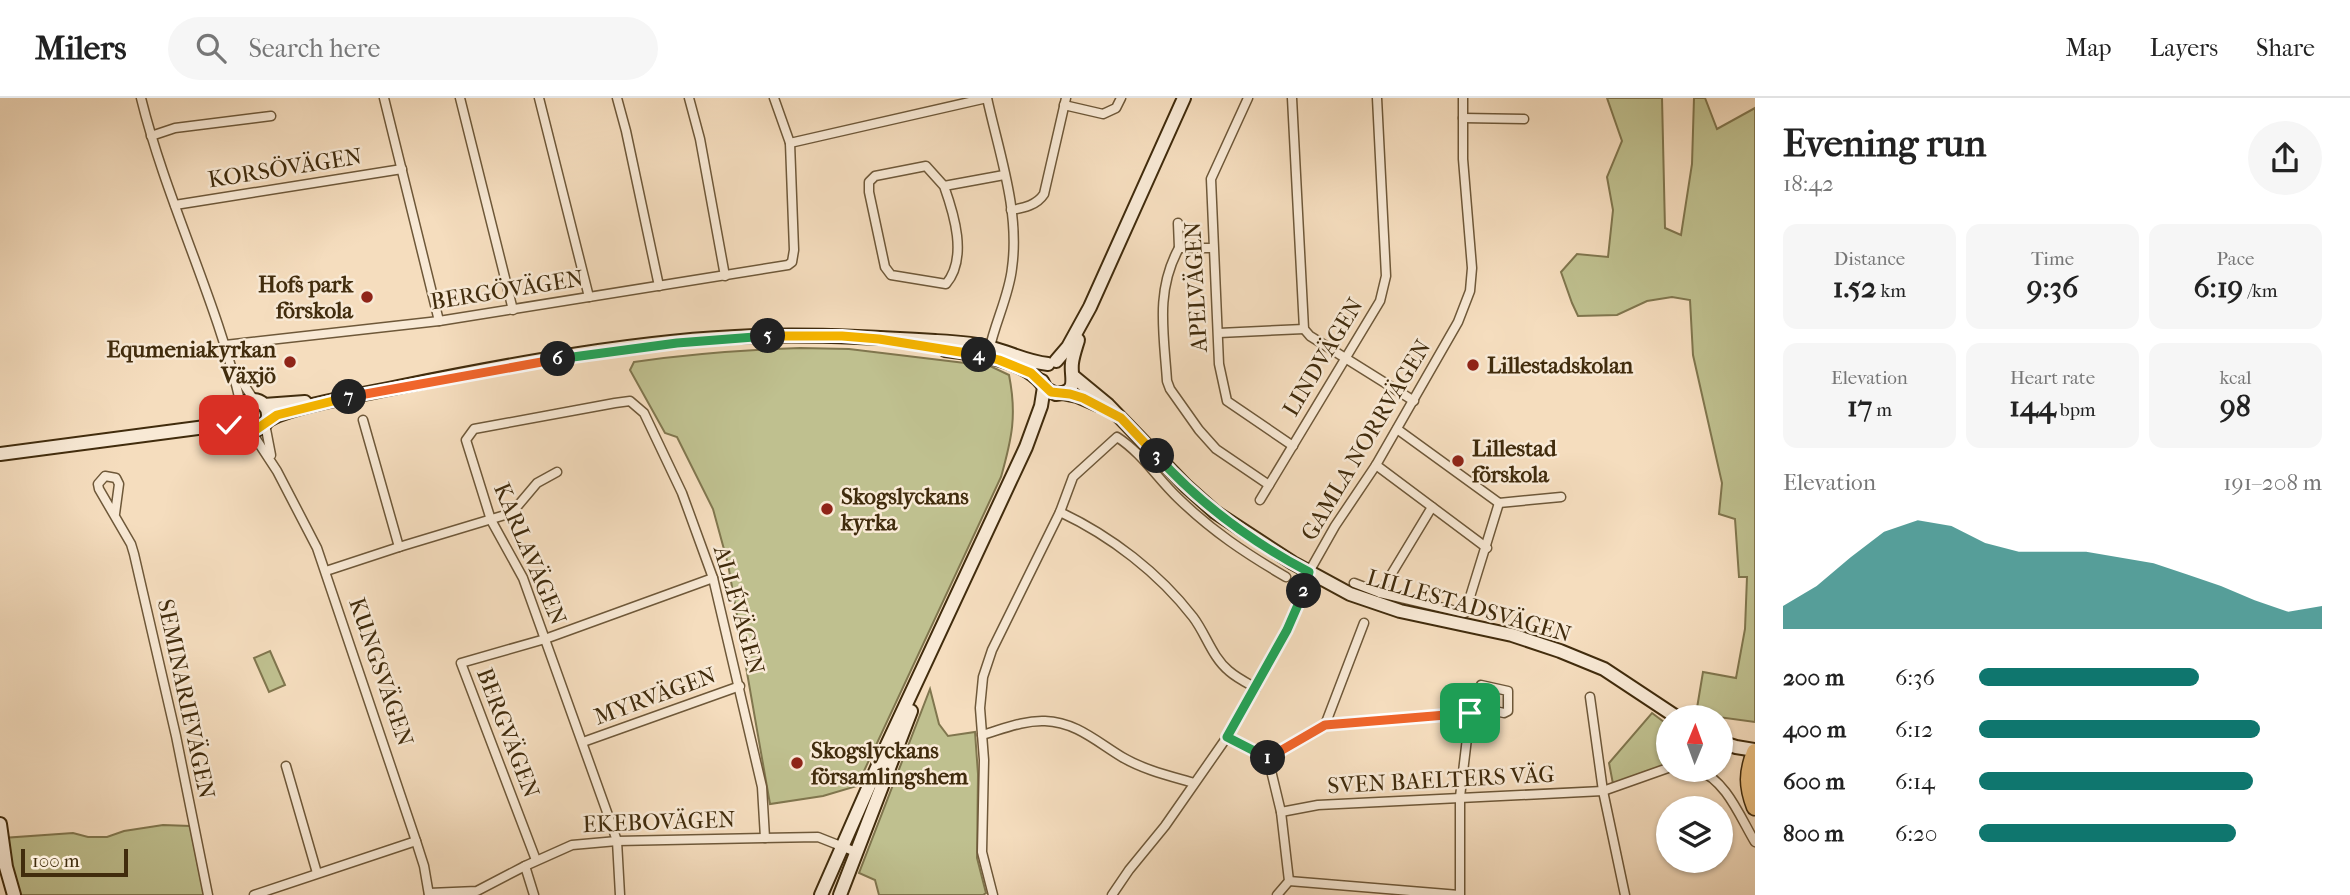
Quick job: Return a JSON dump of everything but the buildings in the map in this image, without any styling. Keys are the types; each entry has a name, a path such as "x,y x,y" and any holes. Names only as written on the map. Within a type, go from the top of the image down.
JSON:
{"highway":[{"path":"1755,751 1749,767 1748,782 1755,807"}],"main road":[{"path":"1026,447 1061,393 1072,386 1075,349 1090,307 1184,98"},
{"path":"821,895 1026,447 1041,406 1044,386 1042,372 1068,347 1090,307"},
{"path":"0,454 229,425 257,429 277,415 352,396 567,357 754,336 842,336 935,341 1030,361 1065,363 1073,373"},
{"path":"989,352 1031,373 1051,392 1061,393"},
{"name":"LILLESTADSVÄGEN","path":"1073,373 1121,418 1186,486 1247,535 1309,572 1350,594 1400,611 1513,635 1560,651 1604,669 1658,705"},
{"name":"LILLESTADSVÄGEN","path":"1061,393 1083,398 1121,418"},
{"path":"150,434 227,415 240,407 259,403 352,396"},
{"path":"259,403 267,412 265,423"},
{"path":"240,407 238,418 245,428"},
{"path":"0,447 50,447"},
{"path":"840,895 946,623"},
{"path":"1733,746 1755,751"},
{"path":"0,824 6,867 14,895"},
{"path":"0,867 7,895"}],"street":[{"path":"141,98 151,136 232,365 240,407"},
{"path":"384,98 439,321"},
{"path":"460,98 513,310"},
{"path":"539,98 589,297"},
{"path":"617,98 659,286"},
{"path":"689,98 725,276"},
{"path":"775,98 790,143 987,98 1012,210 1014,242 1011,278 989,352"},
{"path":"1012,210 1031,205 1044,194 1065,102 1103,114 1116,108 1121,98"},
{"name":"APELVÄGEN","path":"1248,98 1211,179 1219,364 1227,401 1293,446"},
{"path":"1292,98 1304,329 1310,336 1414,401"},
{"name":"LINDVÄGEN","path":"1260,500 1380,301 1386,275 1377,98"},
{"name":"GAMLA NORRVÄGEN","path":"1112,895 1227,737 1287,630 1309,572 1335,526 1376,465 1458,322 1470,291 1472,268 1463,159 1463,98"},
{"path":"151,136 175,128 271,116"},
{"path":"1463,118 1524,119"},
{"name":"BERGÖVÄGEN","path":"225,345 439,321 782,266 792,261 790,143"},
{"path":"926,166 944,186 955,223 957,254 952,277 946,284 891,275 885,267 869,182 875,176 926,166"},
{"name":"KORSÖVÄGEN","path":"175,205 402,169"},
{"path":"944,186 1004,175"},
{"path":"1178,223 1179,248 1167,274 1163,296 1167,381 1199,430 1216,449 1269,485"},
{"path":"1179,248 1213,248"},
{"path":"1219,333 1304,329"},
{"path":"232,365 259,403"},
{"name":"KARLAVÄGEN","path":"620,895 617,841 523,578 491,520 466,440 474,429 615,403 630,401 637,405"},
{"name":"ALLÉVÄGEN","path":"637,405 644,414 682,493 713,578 762,787 765,838"},
{"path":"363,420 399,547"},
{"name":"KUNGSVÄGEN","path":"265,423 268,447 307,525 326,571 416,841 429,894"},
{"name":"KUNGSVÄGEN","path":"245,428 278,471"},
{"path":"1397,429 1499,503 1561,497"},
{"path":"993,895 982,852 984,760 980,708 983,677 992,650 1060,512 1073,477 1117,437 1151,467 1174,495 1211,529 1286,577"},
{"path":"1376,465 1487,548 1499,503"},
{"path":"326,571 491,520 515,509 537,483 557,472"},
{"path":"1380,593 1432,507"},
{"path":"1060,512 1087,525 1160,579 1195,619 1228,671 1256,688"},
{"name":"SEMINARIEVÄGEN","path":"115,514 134,554 208,895"},
{"path":"1238,548 1247,535"},
{"name":"LILLESTADSVÄGEN","path":"1354,583 1380,593 1465,613 1487,548"},
{"path":"545,639 713,578"},
{"path":"1325,725 1364,623"},
{"name":"BERGVÄGEN","path":"536,860 461,663 545,639"},
{"path":"1268,758 1325,725 1472,709 1503,713 1508,711 1510,696 1508,691 1481,685 1472,709 1460,797 1460,895 1289,881"},
{"name":"MYRVÄGEN","path":"583,742 740,686"},
{"path":"1590,697 1604,792 1625,895"},
{"path":"982,735 1026,722 1069,724 1124,758 1156,772 1194,783"},
{"path":"1227,737 1268,758 1281,812 1289,881 1277,895"},
{"path":"286,766 317,873"},
{"path":"1604,792 1656,772"},
{"path":"1716,782 1755,842"},
{"name":"SVEN BAELTERS VÄG","path":"1281,812 1318,805 1604,792"},
{"name":"EKEBOVÄGEN","path":"429,894 477,891 536,860 572,845 617,841 818,837 856,852"},
{"path":"254,895 416,841"},
{"path":"525,866 534,895"}],"green space":[{"path":"1607,98 1662,98 1665,228 1681,235 1692,164 1694,98 1705,98 1717,129 1755,108 1755,722 1733,719 1733,705 1698,705 1703,672 1736,678 1745,629 1747,577 1739,577 1735,519 1719,514 1722,483 1693,355 1690,300 1672,297 1647,301 1617,315 1578,316 1561,272 1577,254 1608,257 1613,210 1607,177 1622,141"},
{"path":"800,348 849,349 990,366 1009,375 1013,402 1012,426 1001,477 857,786 823,796 770,804 728,564 713,509 677,437 665,433 630,370 634,362 655,359"},
{"path":"270,651 285,685 269,692 254,658"},
{"path":"930,689 939,724 948,736 975,732 978,774 977,858 986,893 983,895 879,895 875,880 859,873"},
{"path":"1652,713 1656,716 1656,768 1613,784 1609,763"},
{"path":"163,825 190,826 204,895 14,895 3,838 73,833 88,837 107,837 124,831"}],"place":[{"name":"Hofs park förskola","path":"367,297"},
{"name":"Equmeniakyrkan Växjö","path":"290,362"},
{"name":"Lillestadskolan","path":"1473,365"},
{"name":"Lillestad förskola","path":"1458,461"},
{"name":"Skogslyckans kyrka","path":"827,509"},
{"name":"Skogslyckans församlingshem","path":"797,763"}],"route":[{"path":"229,425 237,424 247,429 257,429 277,415 437,379 580,355 717,339 754,336 842,336 879,339 988,357 1031,373 1051,392 1083,398 1121,418 1186,486 1215,512 1247,535 1309,572 1305,589 1287,630 1227,737 1268,758 1325,725 1470,713"}]}
